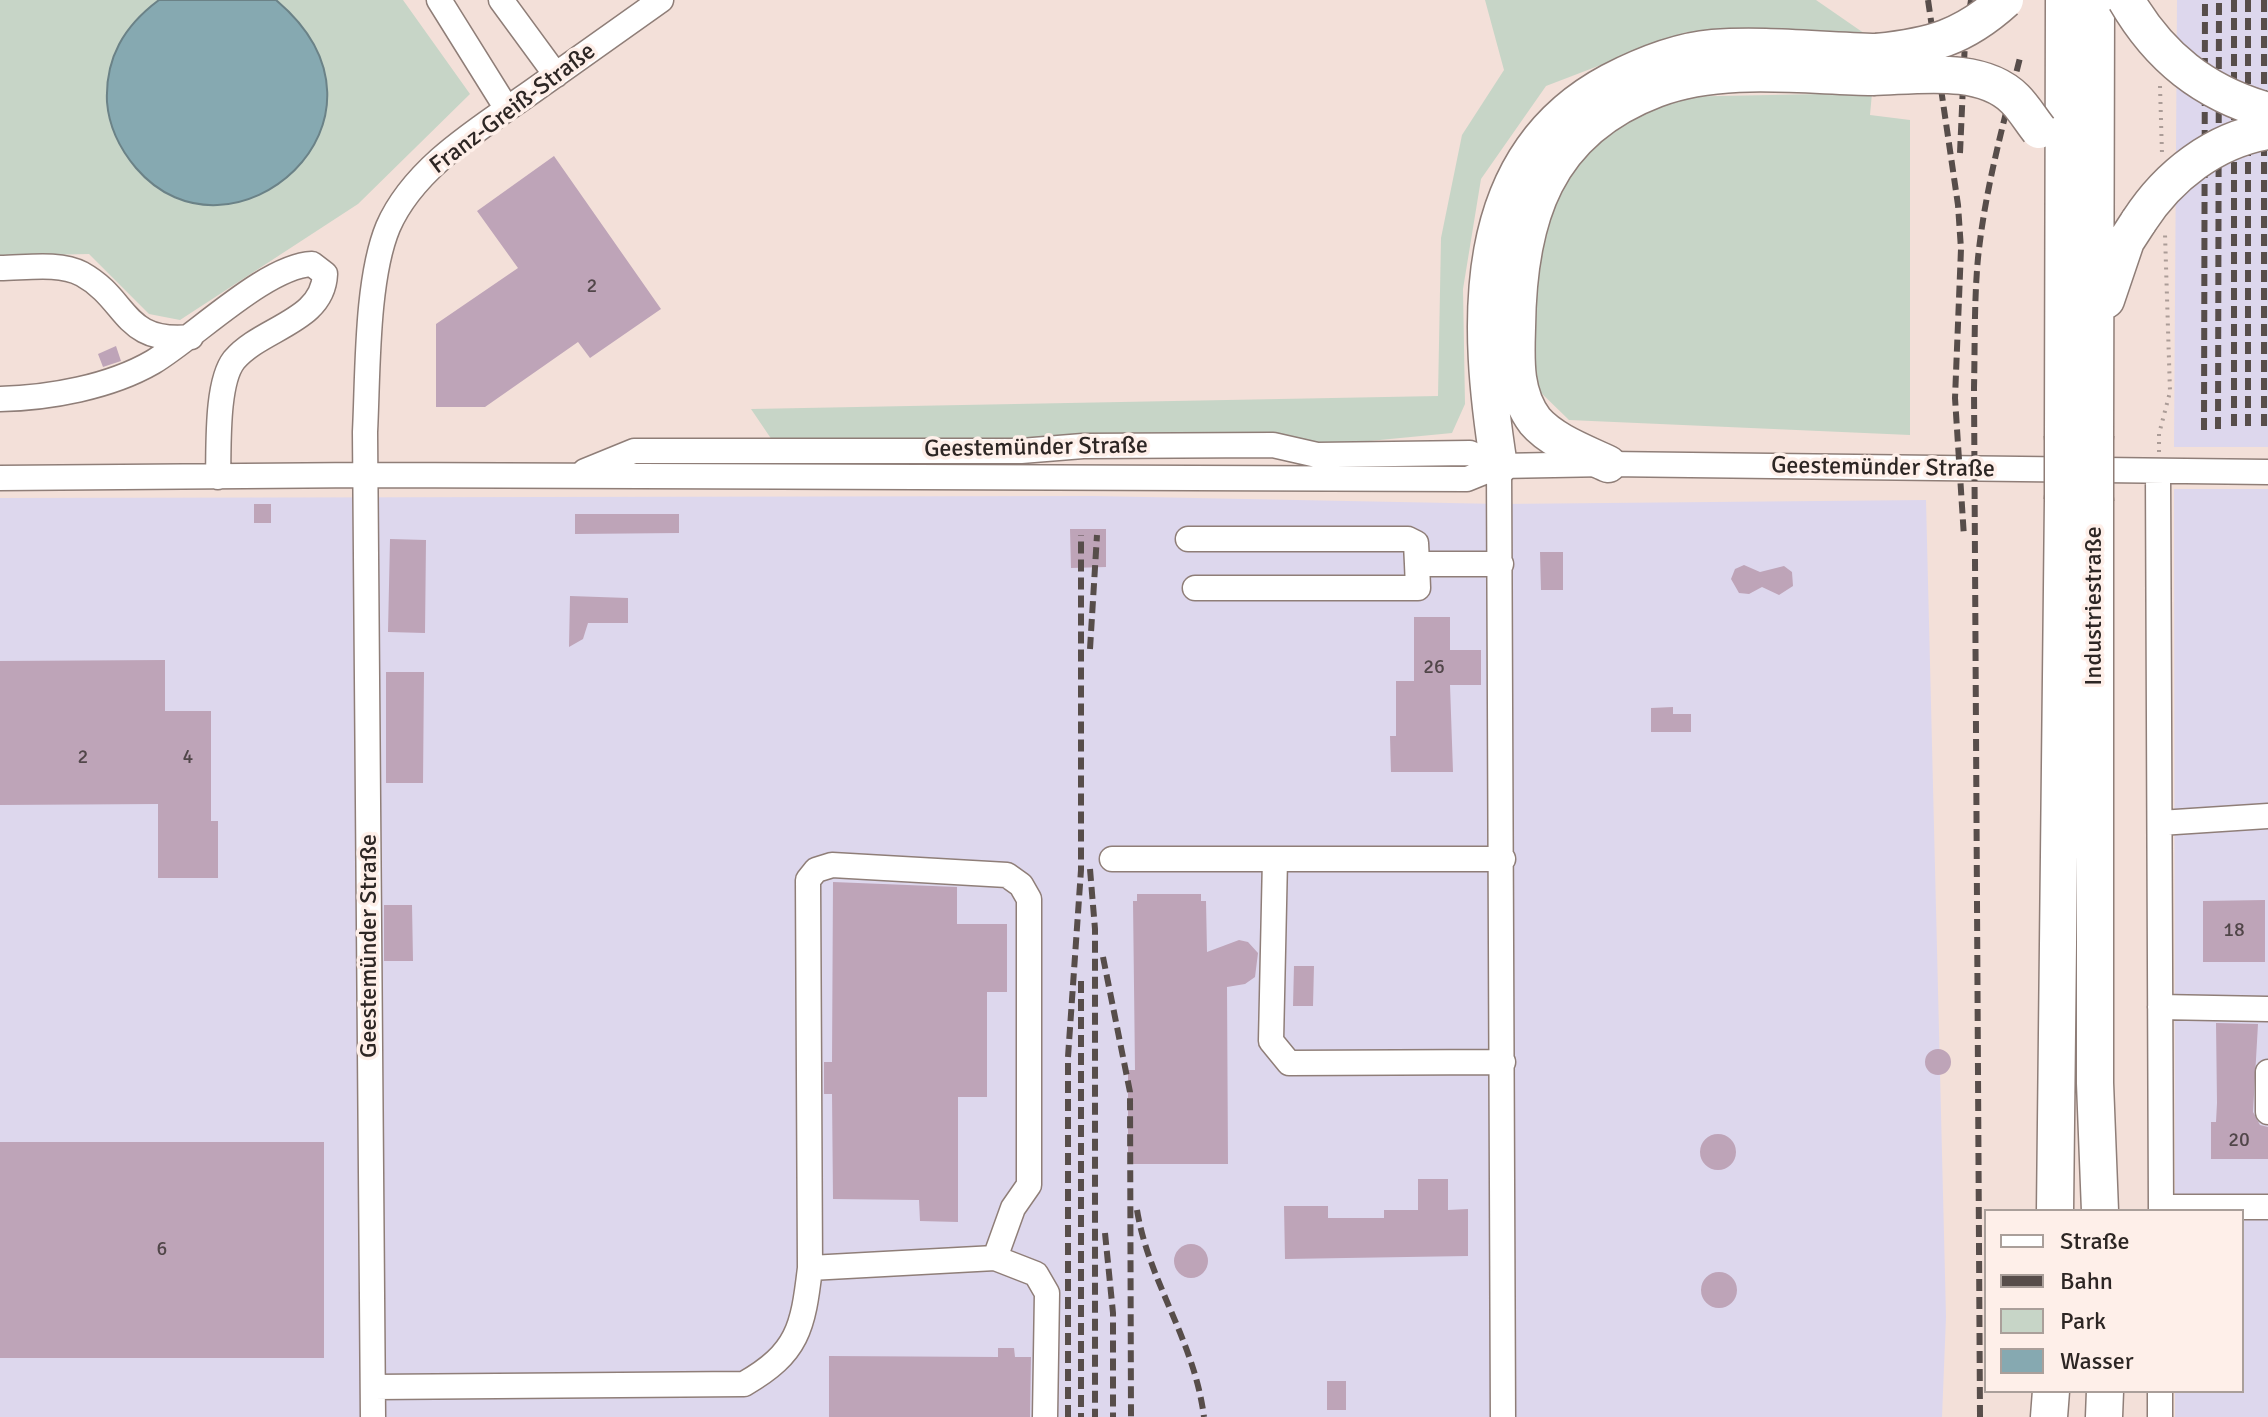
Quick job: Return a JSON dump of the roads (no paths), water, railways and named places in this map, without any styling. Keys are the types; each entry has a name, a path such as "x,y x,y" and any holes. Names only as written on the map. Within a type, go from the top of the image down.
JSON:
{"highway":[{"path":"1499,466 1516,381 1517,275 1529,215 1554,166 1600,119 1656,89 1712,75 1875,64 1928,47 1984,19 2005,0"},
{"name":"Industriestraße","path":"2064,0 2062,326 2079,436 2100,1209"},
{"name":"Industriestraße","path":"2079,436 2095,344 2096,0"},
{"path":"2126,0 2143,29 2171,62 2216,93 2268,111"},
{"path":"1499,466 1487,389 1490,263 1501,207 1528,151 1582,97 1645,64 1712,48 1955,75 1988,84 2014,97 2039,130 2045,151 2062,326"},
{"path":"2095,344 2121,254 2152,220 2152,201 2200,158 2228,142 2268,131"},
{"path":"1516,381 1536,421 1565,443 1608,464"},
{"name":"Industriestraße","path":"2055,1209 2079,500"},
{"path":"2049,1417 2051,1393"},
{"path":"2104,1417 2105,1393"}],"street":[{"path":"439,0 507,109"},
{"path":"501,0 556,75"},
{"name":"Franz-Greiß-Straße","path":"366,475 368,357 377,274 387,229 405,196 431,168 507,109 661,0"},
{"path":"0,399 32,398 124,376 152,363 191,337 272,276 295,264 312,264 325,274 324,292 311,308 264,335 233,361 222,392 218,477"},
{"path":"0,268 56,267 81,274 147,335 169,339 191,337"},
{"path":"147,335 152,363"},
{"name":"Geestemünder Straße","path":"573,476 634,451 1021,451 1083,446 1273,445 1317,455 1470,453 1499,466"},
{"name":"Geestemünder Straße","path":"0,478 366,475 1467,479 1499,466 1608,464 2268,472"},
{"path":"1499,466 1503,1417"},
{"path":"2158,472 2161,1209 2268,1207"},
{"name":"Geestemünder Straße","path":"366,475 373,1417"},
{"path":"1188,539 1408,539 1416,543 1418,588 1195,588"},
{"path":"1417,564 1501,564"},
{"path":"2160,823 2268,816"},
{"path":"1112,859 1503,859"},
{"path":"1275,859 1271,1041 1278,1054 1289,1063 1503,1062"},
{"path":"374,1387 744,1384 774,1367 791,1346 804,1320 810,1268 808,880 816,870 832,865 1007,875 1021,885 1029,899 1029,1185 1013,1208 995,1258"},
{"path":"2160,1007 2258,1006 2268,1009"},
{"path":"2268,1072 2268,1112"},
{"path":"810,1268 995,1258 1036,1274 1047,1293 1045,1417"},
{"path":"2160,1393 2160,1417"}],"water":[{"path":"159,0 276,0 315,46 327,92 319,135 294,170 259,195 218,205 175,197 136,168 120,146 108,112 109,71 127,32"}],"railway":[{"path":"1928,0 1958,205 1961,249 1955,398 1964,537"},
{"path":"1960,153 1965,41 1971,0"},
{"path":"2204,430 2205,0"},
{"path":"2218,429 2219,0"},
{"path":"2234,0 2234,429"},
{"path":"2248,0 2248,429"},
{"path":"2264,0 2264,428"},
{"path":"1980,1417 1975,307 1985,206 2021,54"},
{"path":"1068,1417 1068,1057 1081,870 1081,535"},
{"path":"1090,649 1097,535"},
{"path":"1090,869 1095,929 1095,1417"},
{"path":"1103,957 1130,1092 1131,1417"},
{"path":"1081,981 1081,1417"},
{"path":"1137,1210 1151,1262 1191,1362 1204,1417"},
{"path":"1105,1233 1113,1313 1113,1417"}]}
